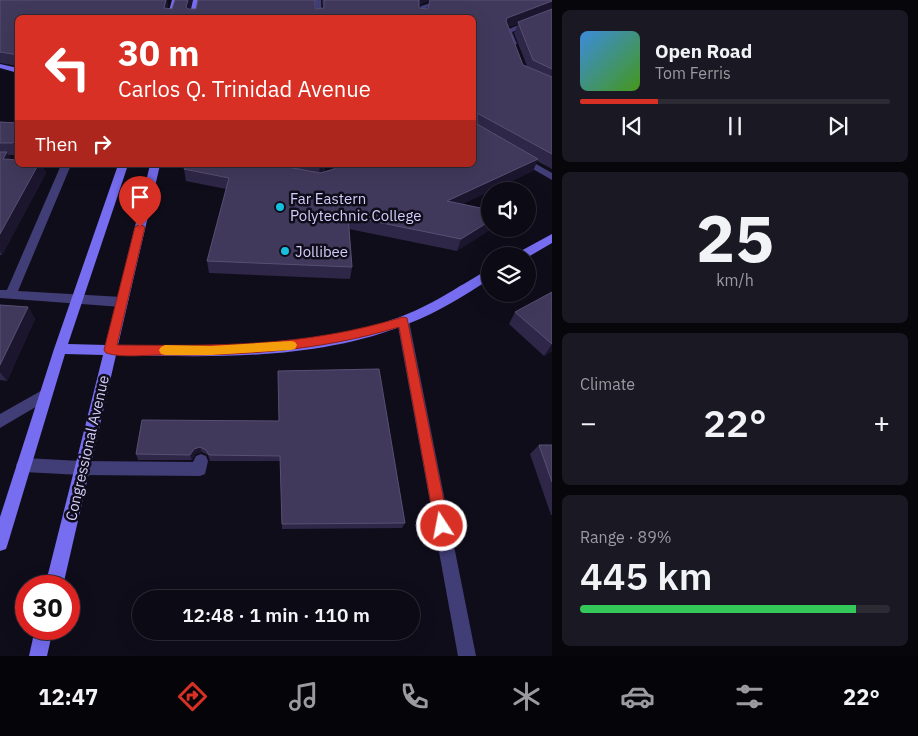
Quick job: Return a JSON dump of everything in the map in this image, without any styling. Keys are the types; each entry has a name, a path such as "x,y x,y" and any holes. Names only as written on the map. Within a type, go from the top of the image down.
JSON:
{"main road":[{"path":"193,15 196,0"},
{"path":"171,15 175,2"},
{"path":"0,66 15,70"},
{"path":"0,543 60,349 121,167"},
{"name":"Congressional Avenue","path":"57,575 155,167"},
{"path":"536,247 552,238"},
{"path":"60,349 211,351 266,348 316,342 354,335 403,321 438,304 481,279"},
{"path":"38,656 42,640"}],"street":[{"path":"318,0 319,15"},
{"path":"421,15 420,12 423,7 446,0"},
{"path":"164,4 175,2"},
{"path":"518,56 508,31 552,14"},
{"path":"513,153 552,177"},
{"path":"65,167 6,294 122,302"},
{"path":"403,321 467,656"},
{"path":"0,422 46,394"},
{"path":"24,464 81,468 200,469 201,461"}],"building":[{"path":"0,0 166,0 164,8 172,9 175,0 188,0 186,7 188,9 196,9 198,0 315,0 315,9 324,8 324,0 419,0 419,8 428,9 430,0 552,0 507,18 506,21 523,65 552,77 552,154 477,113 477,124 538,159 488,182 481,182 481,185 447,201 481,208 481,227 461,239 348,216 352,267 207,261 229,178 184,169 185,167 288,167 320,173 334,169 334,167 476,167 476,15 15,15 15,54 0,52"},
{"path":"552,9 552,69 533,60 518,22"},
{"path":"0,122 15,123 15,140 13,143 0,143"},
{"path":"0,152 7,152 3,159 15,160 15,167 37,167 0,234"},
{"path":"552,292 552,344 515,312"},
{"path":"0,305 28,307 0,365"},
{"path":"379,369 405,523 282,524 280,456 209,455 206,450 200,447 194,449 190,455 136,454 142,420 279,421 278,371"},
{"path":"539,445 552,445 552,482"}],"slow traffic":[{"path":"165,350 211,351 291,345"}],"place":[{"name":"Far Eastern Polytechnic College","path":"280,207"},
{"name":"Jollibee","path":"285,251"}],"route":[{"path":"140,227 110,350 211,351 266,348 316,342 363,333 403,321 442,526"}]}
